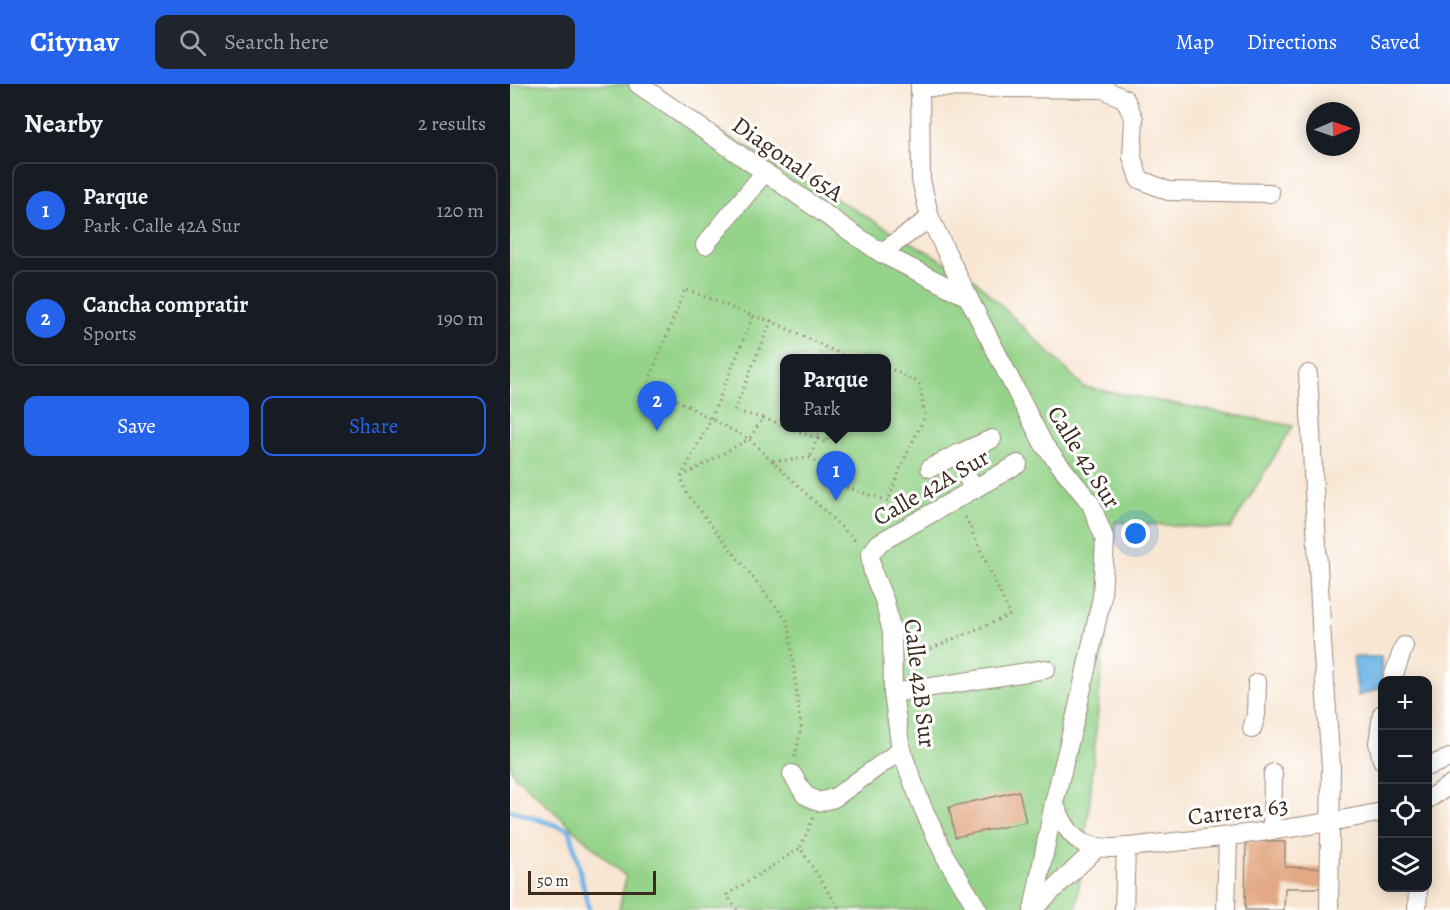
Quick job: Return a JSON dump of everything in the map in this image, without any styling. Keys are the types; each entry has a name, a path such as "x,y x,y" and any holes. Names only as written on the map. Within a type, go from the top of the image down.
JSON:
{"street":[{"name":"Diagonal 65A","path":"638,84 881,254 968,297"},
{"path":"920,85 1103,89 1125,99 1134,119 1132,157 1139,179 1168,191 1270,193"},
{"name":"Calle 42 Sur","path":"920,85 921,180 930,218 1044,445 1091,504 1105,540 1102,597 1054,803 1033,909"},
{"path":"705,245 765,172"},
{"path":"881,254 930,218"},
{"path":"1308,374 1331,767 1329,910"},
{"path":"930,468 992,438"},
{"path":"958,454 973,490"},
{"name":"Calle 42A Sur","path":"870,555 879,543 1018,464"},
{"name":"Calle 42B Sur","path":"870,555 873,573 885,602 892,633 893,693 901,750 922,806 945,856 978,910"},
{"path":"1394,676 1404,646"},
{"path":"893,693 1046,669"},
{"path":"1252,729 1256,715 1257,684"},
{"path":"792,774 805,795 819,802 834,798 901,750"},
{"path":"1432,765 1450,758"},
{"path":"1272,831 1273,773"},
{"path":"1432,796 1450,785"},
{"name":"Carrera 63","path":"1054,803 1072,835 1098,848 1228,837 1329,823 1378,813"},
{"path":"1226,910 1228,837"},
{"path":"1124,910 1126,847"},
{"path":"1033,909 1098,848"},
{"path":"1417,910 1418,892"}],"path":[{"path":"842,354 771,321 685,289 648,384 749,439 870,555"},
{"path":"753,316 711,419 681,477 687,494 788,622 801,728 792,774"},
{"path":"771,321 734,411 780,424"},
{"path":"772,461 810,458 843,486 888,501 902,464 925,416 919,383 891,369"},
{"path":"681,477 749,439 763,418"},
{"path":"801,432 826,443 830,432"},
{"path":"810,458 819,432"},
{"path":"891,665 1011,615 957,499"},
{"path":"737,910 727,895 800,848 819,802"},
{"path":"800,848 840,910"}],"green space":[{"path":"510,84 637,84 973,278 1084,387 1293,426 1230,529 1115,522 1089,808 1076,910 619,910 626,877 514,775 510,766"}],"water":[{"path":"1353,657 1381,657 1382,676 1378,676 1378,689 1358,696"}],"building":[{"path":"1019,791 1026,822 955,837 949,807"},
{"path":"1246,841 1285,842 1285,867 1323,868 1323,888 1285,888 1284,910 1245,910"}],"waterway":[{"path":"510,810 570,830 589,910"}],"place":[{"name":"Cancha compratir","path":"657,431"},
{"name":"Parque","path":"836,501"}]}
